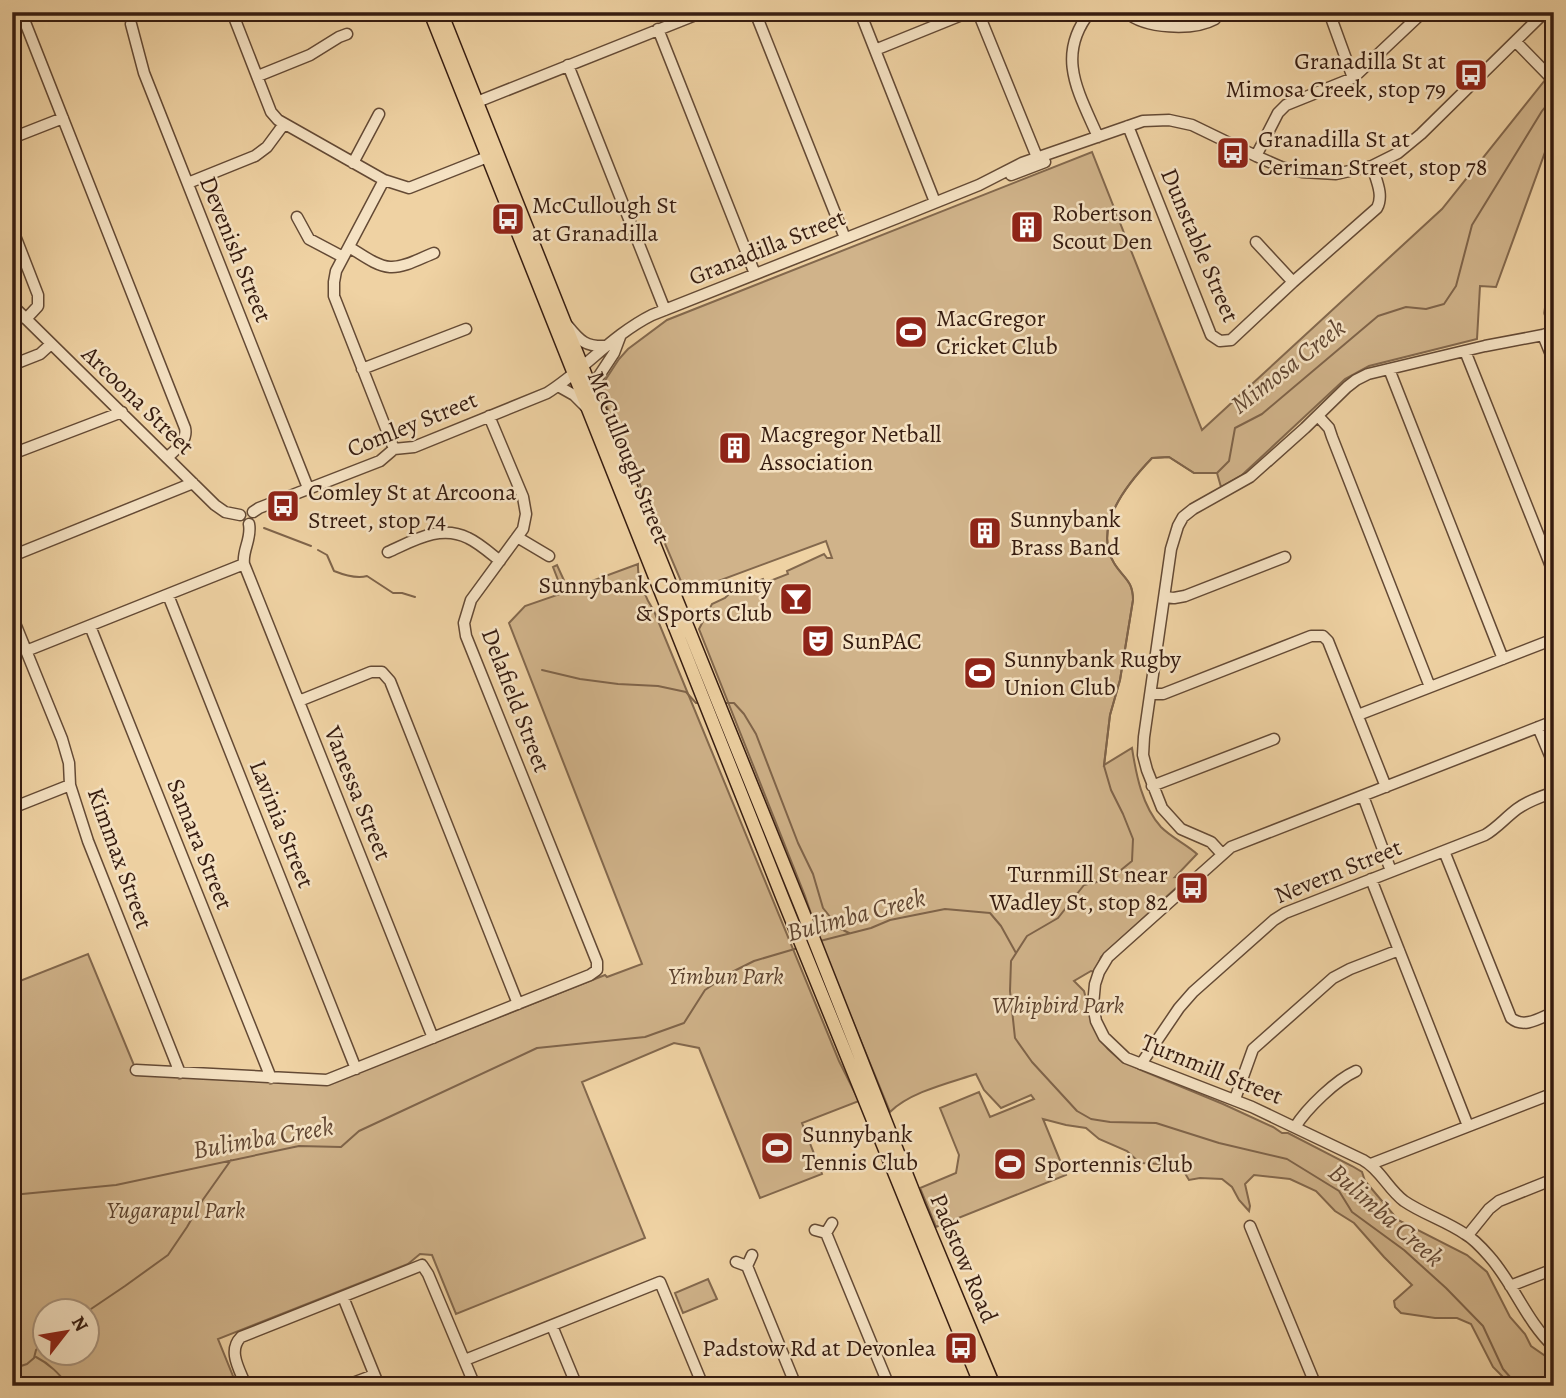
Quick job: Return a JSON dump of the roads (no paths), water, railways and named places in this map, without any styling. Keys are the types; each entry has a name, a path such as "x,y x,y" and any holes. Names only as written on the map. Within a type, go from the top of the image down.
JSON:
{"main road":[{"name":"McCullough Street","path":"430,12 564,322 587,408 704,703 797,914"},
{"name":"McCullough Street","path":"441,12 477,102 493,155 577,370 591,388 718,703 797,914"},
{"name":"Padstow Road","path":"797,914 981,1386"},
{"name":"Padstow Road","path":"817,966 994,1386"}],"street":[{"path":"21,12 185,428 185,439 168,457"},
{"path":"232,12 271,112 284,124 384,180 409,188 493,155"},
{"path":"477,102 702,12"},
{"path":"755,12 845,238"},
{"path":"860,12 935,202"},
{"path":"875,50 969,12"},
{"path":"978,12 1038,161"},
{"path":"1090,12 1079,26 1073,44 1071,65 1095,139"},
{"path":"1126,12 1146,23 1191,27 1216,19"},
{"path":"1329,12 1353,78"},
{"path":"1256,156 1278,113 1286,106 1353,78 1423,12"},
{"name":"Granadilla Street","path":"577,370 621,334 665,310 1038,161 1147,121 1182,122 1206,130 1256,156 1302,173 1345,173 1372,166 1398,153 1421,134 1516,42 1534,17 1545,12"},
{"name":"Devenish Street","path":"131,24 144,73 308,488"},
{"path":"658,30 755,274"},
{"path":"258,76 310,55 347,34"},
{"path":"1516,42 1554,81"},
{"path":"568,65 665,310"},
{"path":"353,163 379,114"},
{"path":"12,138 63,118"},
{"path":"188,183 255,156 267,147 284,124"},
{"name":"Dunstable Street","path":"1128,126 1211,335 1220,341 1231,340 1377,208 1380,192 1372,166"},
{"path":"384,180 336,271 334,296 394,449"},
{"path":"297,217 309,239 379,264 391,267 434,253"},
{"path":"12,228 39,300 38,306 26,319"},
{"path":"1256,242 1293,282"},
{"path":"1554,273 1550,313 1554,362"},
{"name":"Arcoona Street","path":"12,305 215,505 225,512 240,515"},
{"path":"564,322 586,344 594,347 606,346"},
{"path":"362,369 466,329"},
{"path":"1222,854 1211,842 1181,829 1162,808 1143,755 1174,537 1178,526 1193,509 1250,477 1356,380 1368,374 1550,331"},
{"path":"591,388 614,353 621,334"},
{"path":"12,365 40,354 51,344"},
{"path":"1465,351 1554,574"},
{"path":"1389,369 1503,659"},
{"name":"Comley Street","path":"253,512 380,461 394,449 414,447 547,393 577,370"},
{"path":"558,386 574,395 587,408"},
{"path":"12,454 122,412"},
{"name":"Delafield Street","path":"489,416 523,497 526,514 523,529 471,600 464,622 466,636 597,962 597,970 590,975 518,1004"},
{"path":"1318,416 1329,428 1430,687"},
{"path":"12,556 193,483"},
{"path":"26,651 244,564 243,555 250,536 249,524 254,519 253,512 247,509 240,515 242,522 249,524"},
{"path":"388,552 444,531 470,538 500,561"},
{"path":"517,537 549,556"},
{"path":"1165,597 1185,596 1285,558"},
{"name":"Vanessa Street","path":"244,564 433,1038"},
{"name":"Lavinia Street","path":"168,596 356,1069"},
{"name":"Kimmax Street","path":"12,616 62,739 69,764 70,785 88,841 180,1073"},
{"name":"Samara Street","path":"90,626 271,1079"},
{"path":"1151,694 1163,694 1317,635 1323,636 1328,641 1386,787"},
{"path":"1358,715 1554,639"},
{"path":"136,1070 322,1081 518,1004 390,681 382,672 371,672 299,701"},
{"name":"Turnmill Street","path":"1371,1164 1235,1099 1126,1058 1104,1037 1096,1021 1093,995 1099,972 1108,957 1231,847 1554,721"},
{"path":"1538,727 1554,765"},
{"path":"1152,786 1274,739"},
{"path":"12,807 70,785"},
{"name":"Nevern Street","path":"1141,1064 1193,992 1274,920 1285,913 1495,830 1514,811 1529,801 1554,792"},
{"path":"1363,796 1391,871"},
{"path":"1444,851 1511,1018 1524,1024 1554,1013"},
{"path":"1371,879 1468,1126"},
{"path":"1235,1099 1253,1049 1333,978 1399,950"},
{"path":"1295,1127 1312,1105 1356,1071"},
{"path":"1554,1093 1371,1164 1391,1190 1419,1210 1468,1235 1488,1254 1534,1325 1554,1347"},
{"path":"1468,1235 1499,1201 1554,1179"},
{"path":"1250,1226 1316,1386"},
{"path":"825,1229 889,1386"},
{"path":"752,1255 741,1264 796,1386"},
{"path":"246,1386 233,1353 236,1342 242,1337 422,1265 428,1273 475,1386"},
{"path":"1510,1286 1554,1269"},
{"path":"465,1360 660,1282 703,1386"},
{"path":"343,1297 376,1380 350,1384"},
{"path":"552,1326 578,1386"}],"waterway":[{"name":"Mimosa Creek","path":"1518,1386 1503,1369 1483,1326 1404,1250 1352,1212 1339,1191 1287,1159 1219,1143 1156,1123 1110,1122 1091,1119 1077,1111 1032,1062 1015,1038 1010,991 1011,961 1027,936 1058,918 1084,885 1110,879 1132,861 1133,839 1111,790 1104,766 1110,715 1120,680 1133,600 1129,583 1114,563 1108,549 1110,520 1124,492 1152,458 1169,457 1194,473 1217,473 1229,461 1235,428 1262,414 1378,316 1406,307 1426,309 1444,304 1456,286 1472,225 1554,96"},
{"path":"264,528 311,546"},
{"path":"318,550 327,555 334,571 354,577 367,576 393,593 415,597"},
{"path":"542,670 580,679 658,686 686,692 698,703"},
{"path":"725,703 734,703 756,734 798,843 813,874 823,908 839,928 849,933"},
{"name":"Bulimba Creek","path":"820,941 871,928 890,920 945,909 990,913 1001,926 1016,953"},
{"name":"Bulimba Creek","path":"12,1195 116,1185 299,1146 341,1147 359,1131 537,1048 645,1037 684,1023 705,990 730,973 754,961 798,948"},
{"path":"102,1302 168,1255 231,1160"},
{"path":"12,1369 32,1360"},
{"path":"49,1366 69,1386"}],"place":[{"name":"Granadilla St at Mimosa Creek, stop 79","path":"1471,75"},
{"name":"Granadilla St at Ceriman Street, stop 78","path":"1233,153"},
{"name":"McCullough St at Granadilla","path":"508,219"},
{"name":"Robertson Scout Den","path":"1027,227"},
{"name":"MacGregor Cricket Club","path":"911,332"},
{"name":"Macgregor Netball Association","path":"735,448"},
{"name":"Comley St at Arcoona Street, stop 74","path":"283,506"},
{"name":"Sunnybank Brass Band","path":"985,533"},
{"name":"Sunnybank Community & Sports Club","path":"796,599"},
{"name":"SunPAC","path":"818,641"},
{"name":"Sunnybank Rugby Union Club","path":"980,673"},
{"name":"Turnmill St near Wadley St, stop 82","path":"1192,888"},
{"name":"Sunnybank Tennis Club","path":"777,1148"},
{"name":"Sportennis Club","path":"1010,1164"},
{"name":"Padstow Rd at Devonlea","path":"961,1348"}],"park label":[{"name":"Yimbun Park","path":"726,976"},
{"name":"Whipbird Park","path":"1058,1005"},
{"name":"Yugarapul Park","path":"176,1210"}]}
